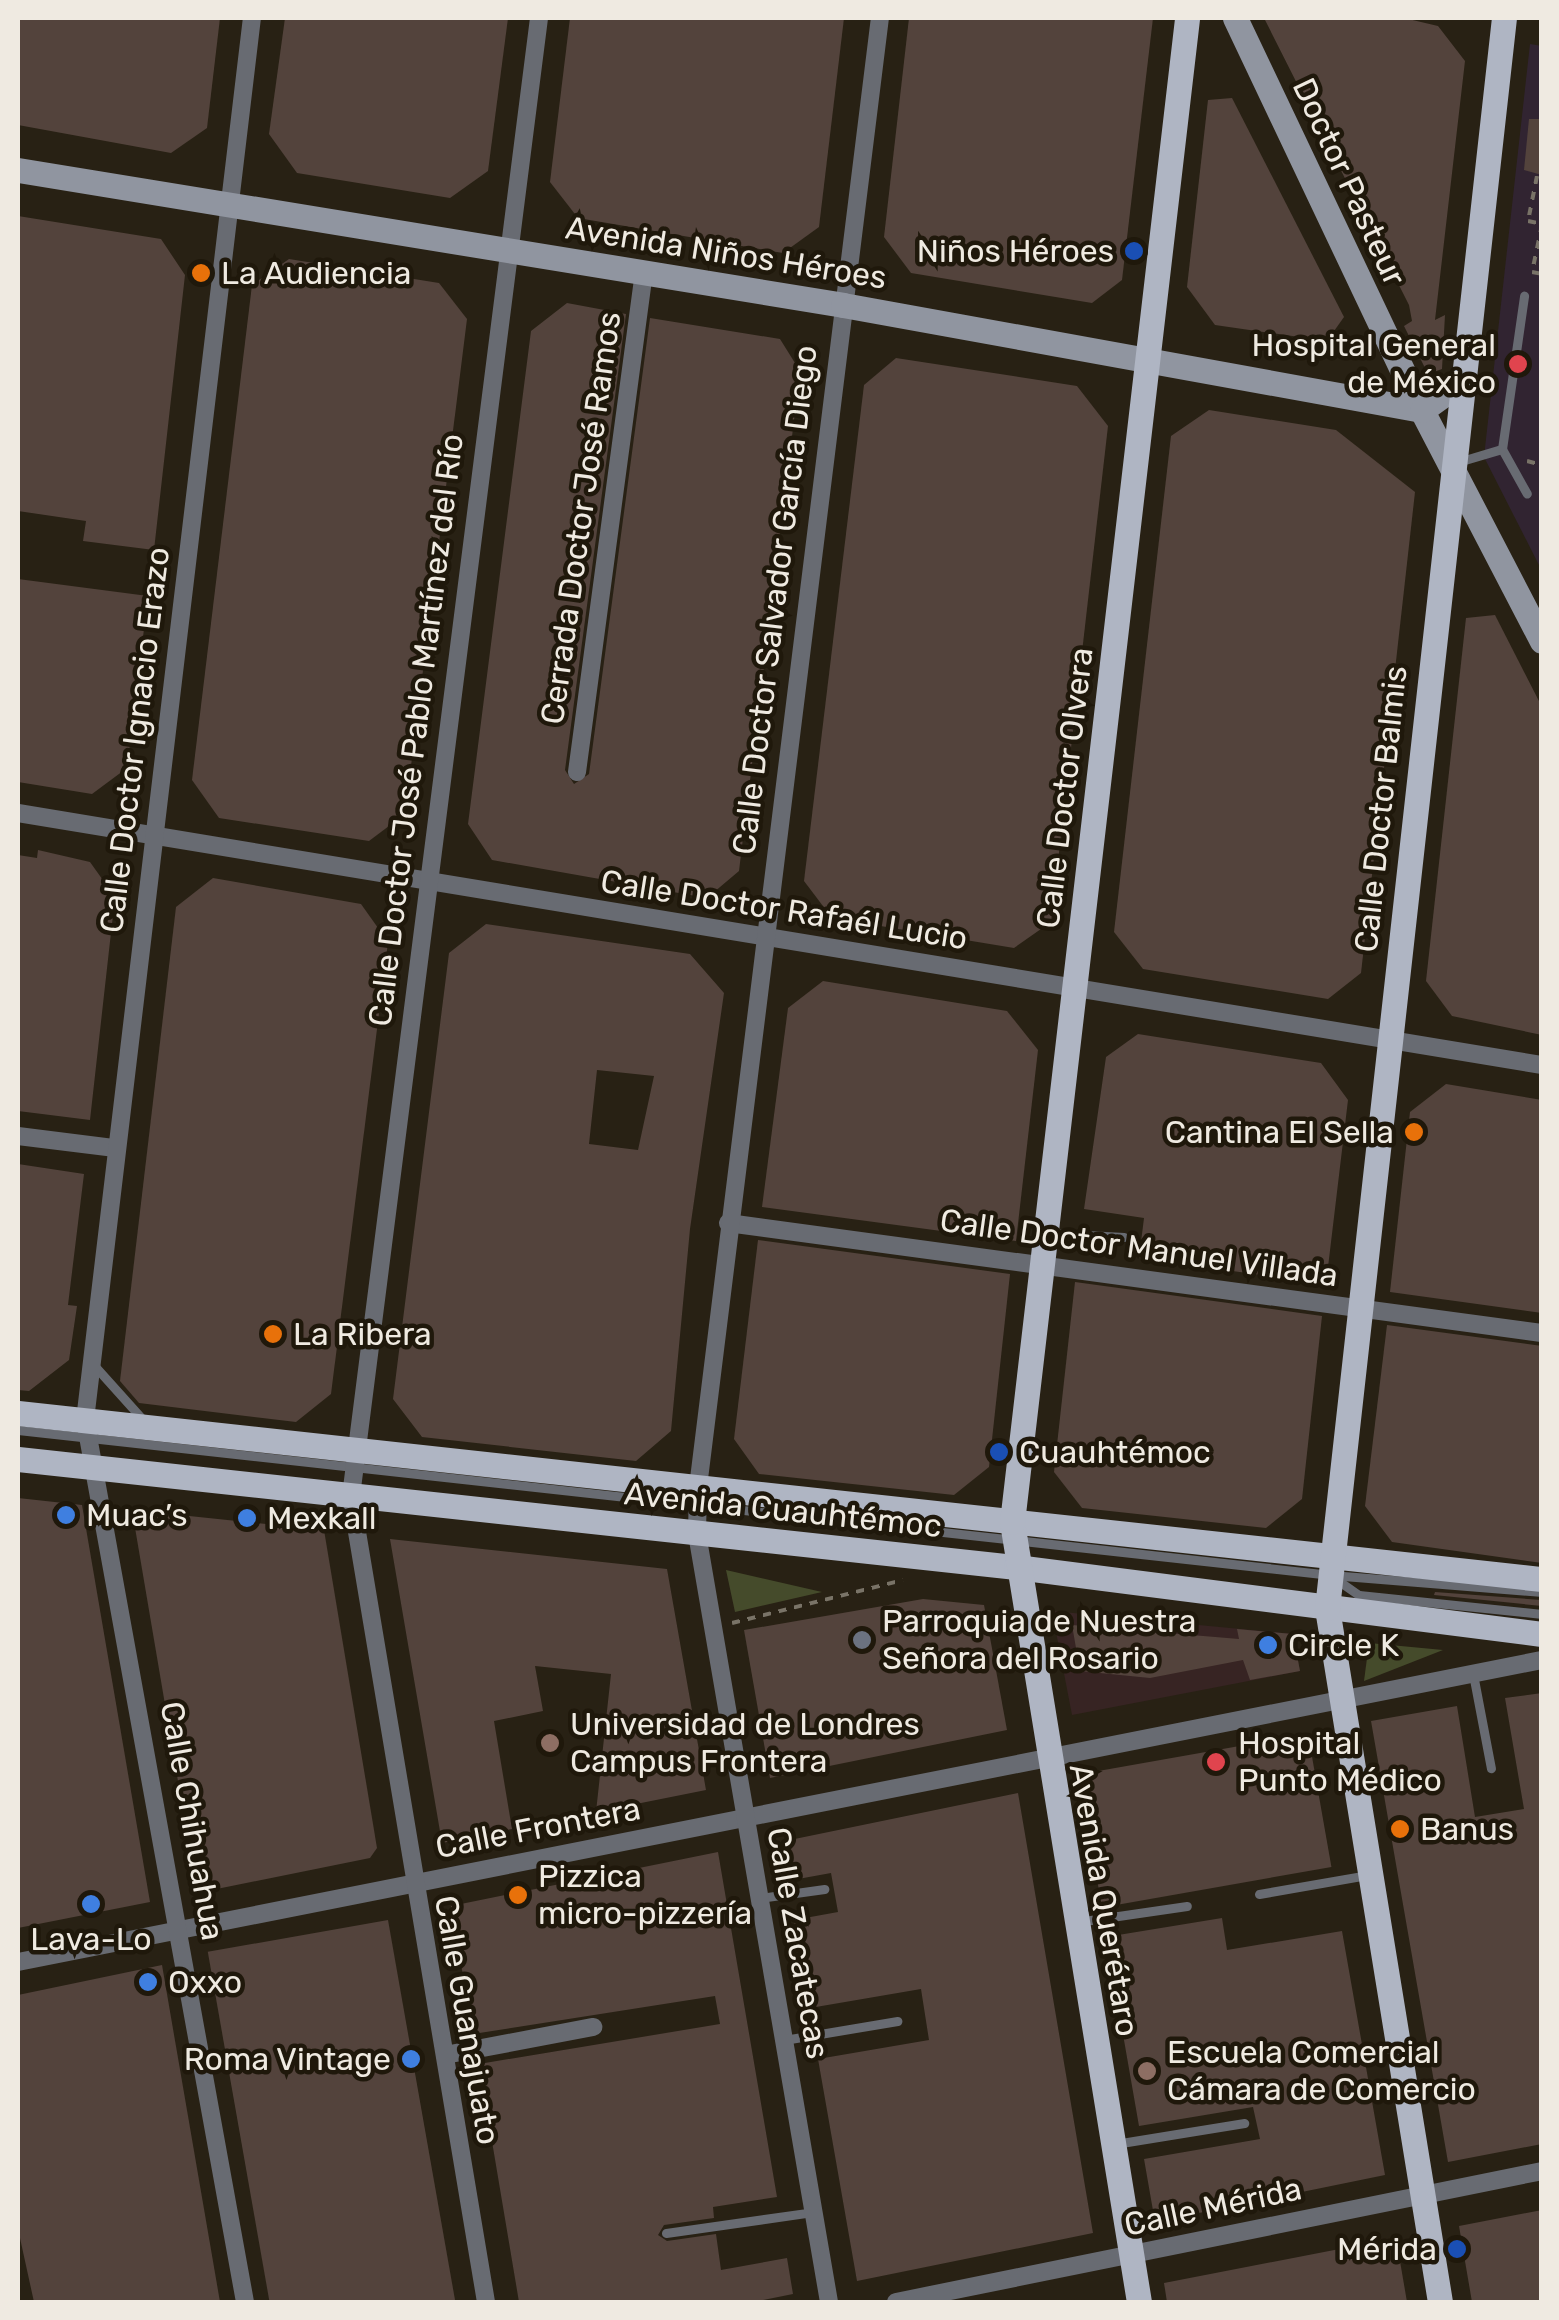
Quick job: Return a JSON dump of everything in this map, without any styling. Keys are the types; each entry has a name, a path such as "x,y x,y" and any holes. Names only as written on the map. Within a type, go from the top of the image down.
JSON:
{"main road":[{"name":"Calle Doctor Olvera","path":"1016,1567 1013,1531 1187,18"},
{"name":"Doctor Pasteur","path":"1235,18 1422,410 1542,641"},
{"name":"Calle Doctor Balmis","path":"1440,2302 1338,1701 1327,1608 1356,1308 1504,18"},
{"name":"Avenida Niños Héroes","path":"18,170 843,304 1422,410"},
{"path":"1422,410 1461,382"},
{"name":"Avenida Cuauhtémoc","path":"18,1413 88,1429 150,1428 354,1458 698,1497 1332,1565 1542,1578"},
{"name":"Avenida Cuauhtémoc","path":"18,1459 1016,1567 1542,1634"},
{"name":"Avenida Querétaro","path":"1016,1567 1138,2302"}],"street":[{"name":"Calle Doctor Ignacio Erazo","path":"98,1468 88,1429 91,1362 252,18"},
{"name":"Calle Doctor José Pablo Martínez del Río","path":"354,1458 539,18"},
{"name":"Calle Doctor Salvador García Diego","path":"698,1534 698,1497 762,937 880,18"},
{"name":"Cerrada Doctor José Ramos","path":"578,772 644,272"},
{"name":"Calle Doctor Rafaél Lucio","path":"18,812 1542,1065"},
{"path":"18,1136 115,1148"},
{"name":"Calle Doctor Manuel Villada","path":"728,1222 1542,1333"},
{"name":"Calle Guanajuato","path":"354,1458 351,1496 412,1884 486,2302"},
{"name":"Calle Chihuahua","path":"98,1468 245,2302"},
{"name":"Calle Zacatecas","path":"698,1534 829,2302"},
{"name":"Calle Frontera","path":"18,1962 1046,1755 1542,1660"},
{"path":"445,2055 593,2026"},
{"name":"Calle Mérida","path":"896,2302 1542,2171"}],"lane":[{"path":"1524,296 1502,449 1527,494"},
{"path":"1451,464 1502,449"},
{"path":"1046,1233 1124,1238"},
{"path":"91,1362 150,1428"},
{"path":"18,1430 88,1429 354,1458"},
{"path":"1332,1565 1542,1592"},
{"path":"1332,1565 1359,1595 1542,1614"},
{"path":"1474,1674 1492,1768"},
{"path":"1259,1894 1368,1876"},
{"path":"760,1898 824,1889"},
{"path":"1075,1922 1187,1906"},
{"path":"784,2040 897,2021"},
{"path":"1112,2144 1244,2122"},
{"path":"666,2233 813,2212"}],"path":[{"path":"1537,176 1528,221 1542,224 1532,272 1542,274"},
{"path":"713,1628 916,1576"}],"shaded area":[{"name":"Hospital General de México","path":"1530,44 1542,46 1541,569 1484,457"},
{"path":"1052,1611 1293,1634 1300,1671 1072,1715"}],"green space":[{"path":"726,1570 822,1592 735,1612"},
{"path":"1369,1643 1443,1650 1364,1681"}],"building":[{"path":"18,18 220,18 207,128 171,153 18,125"},
{"path":"285,18 508,18 488,171 450,198 297,173 269,134"},
{"path":"570,18 844,18 819,227 783,253 578,218 550,182"},
{"path":"909,18 1153,18 1122,280 1092,303 911,273 884,237"},
{"path":"1264,18 1404,18 1438,26 1465,61 1435,320 1445,315 1442,369 1428,374 1404,326 1412,321 1409,305"},
{"path":"1232,98 1344,317 1327,341 1215,325 1187,287 1208,100"},
{"path":"1529,119 1542,119 1542,175 1524,170"},
{"path":"18,216 161,239 185,275 154,550 83,541 86,521 18,511"},
{"path":"289,259 439,283 467,319 405,814 369,841 219,818 192,780 252,285"},
{"path":"567,303 626,314 565,770 574,784 589,774 650,318 780,339 800,371 739,871 707,898 492,860 468,824 531,331"},
{"path":"896,358 1077,386 1108,426 1051,922 1014,948 832,918 804,881 864,385"},
{"path":"1209,410 1336,430 1415,492 1361,973 1328,999 1143,969 1114,932 1171,436"},
{"path":"18,579 148,596 127,768 92,794 18,782"},
{"path":"1495,615 1542,707 1542,1035 1452,1016 1426,981 1466,618"},
{"path":"38,850 90,862 115,897 90,1120 18,1111 18,855 37,858"},
{"path":"213,878 361,904 388,942 331,1394 296,1422 139,1403 120,1381 176,907"},
{"path":"486,924 690,954 724,993 690,1229 671,1431 636,1461 422,1437 393,1399 449,953","holes":["597,1070 654,1076 638,1150 589,1144"]},
{"path":"823,981 1007,1011 1038,1050 1016,1241 762,1207 788,1008"},
{"path":"1138,1034 1321,1063 1348,1100 1326,1284 1139,1258 1144,1218 1084,1209 1106,1057"},
{"path":"1446,1084 1542,1100 1542,1313 1390,1292 1410,1112"},
{"path":"18,1164 84,1174 68,1305 77,1306 69,1360 29,1391 18,1390"},
{"path":"758,1240 1010,1274 989,1467 954,1495 759,1474 734,1439"},
{"path":"1075,1282 1322,1316 1302,1499 1266,1528 1082,1508 1054,1472"},
{"path":"1387,1325 1542,1346 1542,1563 1392,1542 1365,1506"},
{"path":"18,1498 82,1505 150,1902 18,1928"},
{"path":"132,1510 324,1530 377,1848 370,1858 197,1893"},
{"path":"390,1539 667,1569 706,1790 596,1812 611,1674 535,1666 543,1711 494,1721 512,1829 442,1843"},
{"path":"1435,1592 1542,1600 1542,1606 1434,1595"},
{"path":"923,1599 984,1605 1007,1730 770,1778 744,1630"},
{"path":"1072,1625 1239,1639 1237,1629 1293,1634 1300,1671 1250,1680 1243,1660 1150,1678 1080,1671"},
{"path":"1542,1693 1542,2144 1448,2162 1371,1721 1457,1706 1475,1817 1524,1809 1505,1698"},
{"path":"1308,1734 1331,1867 1102,1907 1079,1774"},
{"path":"1018,1793 1093,2233 857,2281 818,2059 929,2040 921,1989 810,2008 794,1920 838,1912 831,1873 787,1881 780,1842"},
{"path":"718,1852 777,2197 713,2207 714,2218 664,2225 658,2235 667,2241 716,2234 721,2270 787,2258 793,2294 754,2302 519,2302 479,2064 720,2024 715,1996 473,2034 451,1906"},
{"path":"1222,1918 1227,1950 1342,1931 1385,2175 1155,2222 1144,2159 1260,2139 1253,2107 1139,2126 1106,1937"},
{"path":"388,1920 455,2301 270,2302 208,1952"},
{"path":"162,1965 220,2302 34,2302 18,2229 18,1995"},
{"path":"1542,2210 1542,2302 1472,2302 1459,2226"},
{"path":"1396,2238 1407,2302 1167,2302 1164,2283"}],"place":[{"name":"Niños Héroes","path":"1134,251"},
{"name":"La Audiencia","path":"201,273"},
{"name":"Hospital General de México","path":"1518,364"},
{"name":"Cantina El Sella","path":"1414,1132"},
{"name":"La Ribera","path":"273,1334"},
{"name":"Cuauhtémoc","path":"999,1452"},
{"name":"Muac’s","path":"66,1515"},
{"name":"Mexkall","path":"247,1518"},
{"name":"Parroquia de Nuestra Señora del Rosario","path":"862,1640"},
{"name":"Circle K","path":"1268,1645"},
{"name":"Universidad de Londres Campus Frontera","path":"550,1743"},
{"name":"Hospital Punto Médico","path":"1216,1762"},
{"name":"Banus","path":"1400,1829"},
{"name":"Pizzica micro-pizzería","path":"518,1895"},
{"name":"Lava-Lo","path":"91,1904"},
{"name":"Oxxo","path":"148,1982"},
{"name":"Roma Vintage","path":"411,2059"},
{"name":"Escuela Comercial Cámara de Comercio","path":"1147,2071"},
{"name":"Mérida","path":"1457,2249"}]}
